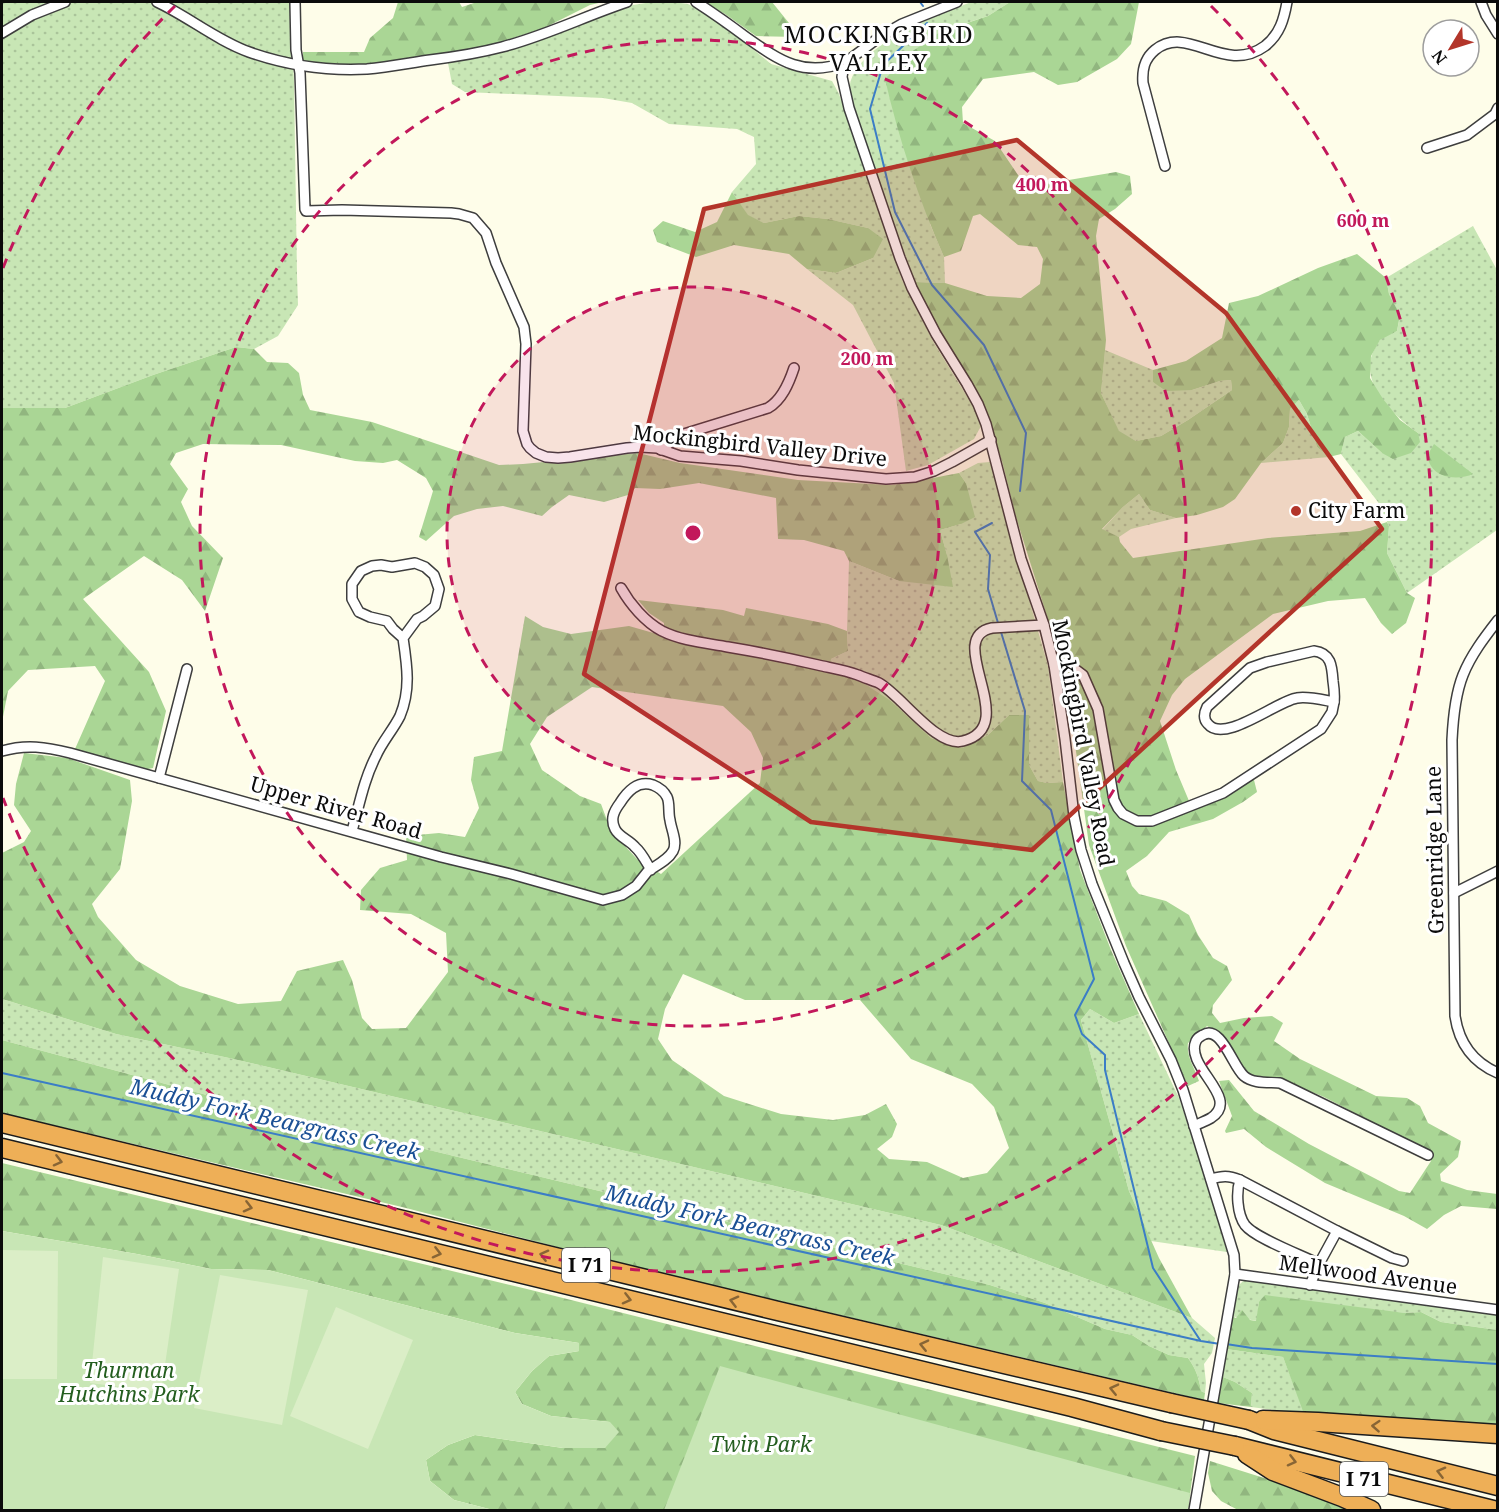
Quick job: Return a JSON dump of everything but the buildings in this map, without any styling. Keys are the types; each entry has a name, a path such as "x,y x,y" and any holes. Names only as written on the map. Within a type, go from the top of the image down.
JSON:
{"highway":[{"name":"I 71","path":"2,1123 789,1314 1249,1420 1274,1430 1497,1486"},
{"name":"I 71","path":"2,1148 1493,1510"},
{"path":"1249,1420 1290,1420 1497,1434"},
{"path":"1235,1446 1273,1471 1371,1510"}],"street":[{"path":"2,33 32,15 65,2"},
{"path":"157,2 240,48 269,58 339,69 366,69 502,47 627,2"},
{"name":"Mockingbird Valley Drive","path":"295,2 306,211 459,213 473,218 486,232 496,263 525,327 523,431 527,444 536,453 558,458 641,447 680,456 741,460 798,470 886,478 915,477 934,471 991,440"},
{"path":"696,2 778,58 808,68 824,68 846,62 881,36 902,24 957,2"},
{"path":"1165,166 1143,83 1143,71 1147,58 1158,47 1174,42 1230,56 1254,53 1276,35 1283,21 1287,2"},
{"path":"1481,2 1497,34"},
{"name":"Mockingbird Valley Road","path":"846,62 842,77 849,108 900,258 922,308 978,404 991,440 1022,559 1044,625 1054,665 1074,816 1081,850 1092,884 1124,963 1183,1090 1234,1255 1235,1274 1194,1510"},
{"path":"1427,148 1467,135 1495,114 1497,108"},
{"path":"661,450 678,436 760,412 775,405 794,368"},
{"path":"352,831 371,766 400,715 408,684 403,638 387,621 359,612 352,599 352,584 361,571 372,566 392,567 415,563 425,567 434,575 439,589 435,606 417,619 403,638"},
{"path":"621,588 641,614 662,631 681,638 801,661 854,674 880,684 934,732 959,742 978,735 986,723 987,715 974,650 978,634 983,630 997,627 1044,625"},
{"name":"Greenridge Lane","path":"1497,620 1462,676 1453,719 1452,740 1456,1025 1460,1038 1473,1057 1497,1073"},
{"path":"1054,665 1071,666 1083,675 1098,709 1114,800 1124,814 1144,822 1152,821 1223,793 1321,729 1332,712 1334,702 1332,665 1326,655 1314,651 1250,668 1207,707 1204,715 1211,727 1233,728 1285,701 1300,697 1334,702"},
{"path":"159,778 187,669"},
{"name":"Upper River Road","path":"2,751 25,746 50,748 603,900 622,895 636,886 673,851 675,845 667,796 659,788 649,784 641,784 632,788 614,812 612,820 618,834 635,846 651,870"},
{"path":"1454,893 1497,871"},
{"path":"1194,1126 1211,1118 1221,1106 1220,1098 1194,1055 1195,1043 1199,1037 1213,1032 1244,1077 1259,1083 1280,1083 1428,1155"},
{"path":"1211,1179 1230,1176 1240,1180 1337,1231 1392,1258 1403,1261"},
{"path":"1240,1180 1236,1196 1246,1226 1264,1238 1319,1264"},
{"path":"1310,1285 1337,1231"},
{"name":"Mellwood Avenue","path":"1235,1274 1497,1310"}],"highlighted area":[{"path":"1017,140 1226,313 1382,529 1032,850 811,822 584,674 704,209"}],"green space":[{"path":"2,2 290,2 294,82 298,305 278,336 254,349 236,347 65,408 2,408"},
{"path":"398,2 459,2 462,7 477,2 603,2 590,5 544,28 492,45 402,62 355,65 303,60 303,52 364,52 370,38 393,18"},
{"path":"652,2 688,4 714,17 771,64 832,81 839,94 902,280 934,343 976,411 981,426 974,439 928,465 906,471 894,383 853,305 807,269 836,273 873,258 868,228 828,219 799,216 764,223 748,216 732,192 756,164 754,137 737,129 669,124 632,103 603,98 465,92 452,84 448,63 493,54 627,6"},
{"path":"703,2 772,2 797,33 797,37 756,36"},
{"path":"971,2 1010,2 988,16 939,32 930,224 944,257 945,283 915,282 850,99 850,82 859,66 886,42 921,23"},
{"path":"1010,2 1139,2 1131,44 1117,59 1077,82 1058,85 1034,72 983,79 962,107 963,123 995,141 1020,178 1057,182 1116,172 1130,176 1132,194 1099,219 1096,236 1106,340 1101,393 1119,431 1136,441 1161,436 1232,390 1231,380 1192,390 1166,391 1153,382 1153,370 1186,361 1222,338 1229,303 1258,296 1318,268 1357,254 1386,278 1389,294 1400,315 1397,331 1380,340 1371,356 1370,378 1400,420 1418,433 1420,442 1411,453 1393,459 1382,453 1358,431 1345,437 1341,454 1329,457 1317,447 1307,414 1299,400 1290,409 1289,427 1283,443 1261,463 1235,499 1223,507 1197,515 1176,518 1150,510 1139,494 1102,529 1119,537 1120,542 1133,558 1268,538 1360,531 1387,522 1389,526 1387,553 1407,593 1415,598 1406,623 1392,634 1381,623 1365,598 1328,601 1273,614 1185,679 1172,695 1160,721 1176,770 1192,808 1246,780 1254,780 1257,792 1213,819 1169,832 1147,856 1126,871 1132,886 1139,894 1166,901 1189,915 1198,935 1213,958 1227,966 1232,980 1213,1005 1212,1013 1220,1023 1272,1016 1283,1023 1274,1041 1300,1059 1376,1096 1407,1098 1420,1106 1428,1123 1461,1141 1458,1157 1440,1174 1441,1181 1467,1190 1497,1194 1497,1209 1461,1206 1444,1215 1427,1229 1404,1216 1325,1183 1266,1147 1244,1129 1226,1133 1232,1116 1219,1081 1229,1080 1254,1111 1309,1144 1399,1191 1410,1193 1431,1161 1430,1152 1324,1097 1278,1078 1256,1079 1247,1073 1222,1035 1207,1026 1188,1043 1190,1058 1199,1081 1188,1086 1126,946 1089,845 1063,658 1056,634 1050,626 1016,517 1002,461 983,405 928,311 915,282 945,283 987,296 1021,298 1040,284 1043,259 1037,247 1018,245 980,214 973,216 961,251 944,257 910,170 885,79 910,53 940,32 988,16"},
{"path":"732,192 748,215 764,223 799,216 828,219 868,228 883,239 873,258 836,273 807,269 789,254 734,245 696,257 657,242 653,230 663,221 695,232 717,222"},
{"path":"1473,226 1497,270 1497,530 1407,593 1387,553 1389,526 1378,502 1341,454 1345,437 1358,431 1382,453 1418,433 1398,417 1380,397 1370,373 1370,360 1375,348 1382,339 1397,331 1400,316 1389,294 1386,278"},
{"path":"236,347 254,349 267,362 288,363 299,373 303,395 310,410 372,422 499,465 638,453 680,463 798,480 891,485 959,473 966,483 975,517 940,530 953,587 899,581 849,561 844,551 804,540 778,539 776,498 699,483 660,489 635,488 628,495 604,502 569,495 542,516 503,506 477,509 454,516 426,541 419,537 433,491 426,478 397,460 383,463 355,461 281,445 203,444 176,453 170,464 188,489 181,502 192,526 223,558 205,611 182,580 144,556 83,599 149,672 166,711 153,768 143,770 75,749 105,681 95,666 28,670 8,691 2,722 2,408 65,408"},
{"path":"1105,350 1153,370 1153,382 1192,390 1231,380 1232,390 1161,436 1136,441 1119,432 1101,393"},
{"path":"1299,400 1307,414 1317,447 1329,457 1261,463 1283,443 1289,427 1290,409"},
{"path":"1434,444 1473,474 1450,477 1439,474 1430,465 1427,456"},
{"path":"990,462 1048,666 1063,782 1038,781 1029,765 1029,715 1009,715 988,735 962,748 931,738 891,701 829,673 831,659 848,651 849,561 899,581 947,555 940,530 961,524 966,483 959,473 978,463"},
{"path":"1139,494 1150,510 1176,518 1131,529 1119,537 1102,530 1123,507"},
{"path":"638,600 723,610 744,616 746,608 828,624 847,631 848,651 831,659 830,673 857,679 891,701 931,738 962,748 988,735 1009,715 1029,715 1029,765 1038,781 1063,782 1080,870 1139,1014 1114,1023 1090,1009 1081,1020 1129,1191 1159,1258 1192,1318 941,1225 229,1058 116,1034 2,999 2,853 24,842 31,831 14,805 16,784 24,753 67,758 130,780 132,801 120,869 92,904 98,917 136,960 180,986 238,1004 281,1001 297,971 343,960 352,980 362,1018 372,1029 406,1028 448,972 446,933 411,914 360,910 361,890 380,868 407,860 406,836 439,833 465,837 479,808 471,780 474,757 502,751 525,616 543,627 571,634 629,626 664,636 664,623 649,613","holes":["592,687 723,706 751,732 763,758 760,783 661,874 637,859 611,831 601,804 580,796 542,770 530,744 547,717","683,974 745,1000 860,1000 911,1059 972,1084 994,1107 1009,1148 987,1173 963,1178 927,1162 889,1159 877,1149 892,1137 897,1124 886,1104 865,1115 833,1120 781,1114 724,1096 672,1060 658,1039 665,1009"]},
{"path":"2,999 116,1034 229,1058 941,1225 1192,1318 1215,1338 1212,1353 1204,1364 1205,1393 1201,1391 1197,1374 1188,1358 1169,1355 1132,1335 1105,1329 1045,1303 990,1285 255,1108 2,1040"},
{"path":"1090,1009 1114,1023 1139,1014 1179,1098 1227,1252 1151,1241 1129,1191 1081,1020"},
{"path":"2,1040 255,1108 990,1285 1045,1303 1105,1329 1132,1335 1169,1355 1188,1358 1197,1374 1201,1391 1205,1393 1204,1400 639,1268 402,1207 2,1113"},
{"path":"2,1163 527,1289 1195,1456 1188,1510 493,1510 454,1500 430,1481 426,1460 448,1445 475,1435 563,1448 605,1448 610,1422 551,1416 522,1404 515,1392 532,1371 549,1356 579,1351 579,1343 515,1333 268,1270 211,1269 2,1231"},
{"name":"Thurman Hutchins Park","path":"2,1231 211,1269 268,1270 515,1333 579,1343 579,1351 549,1356 532,1371 515,1392 522,1404 551,1416 610,1422 619,1432 605,1448 563,1448 475,1435 448,1445 426,1460 430,1481 454,1500 493,1510 2,1510"},
{"path":"2,1250 58,1251 57,1379 2,1379"},
{"path":"103,1257 179,1269 161,1392 90,1383"},
{"path":"220,1275 308,1290 282,1425 194,1408"},
{"path":"1245,1280 1497,1314 1497,1330 1441,1322 1421,1312 1405,1313 1259,1302 1257,1321 1231,1316 1235,1291"},
{"path":"1265,1295 1405,1313 1421,1312 1441,1322 1497,1330 1497,1428 1304,1414 1283,1357 1226,1349 1231,1316 1236,1318 1242,1310 1250,1320 1256,1321 1259,1302"},
{"path":"336,1307 413,1340 368,1449 290,1416"},
{"path":"1226,1349 1283,1357 1305,1414 1251,1407 1252,1393 1223,1377"},
{"name":"Twin Park","path":"720,1366 1190,1493 1188,1510 664,1510"},
{"path":"1223,1377 1252,1393 1251,1407 1218,1403"},
{"path":"1210,1461 1286,1485 1347,1510 1238,1510 1221,1501 1212,1491 1208,1473"}],"waterway":[{"path":"920,2 923,6"},
{"path":"927,23 883,65 870,109 895,212 932,285 984,345 1026,433 1020,491"},
{"path":"992,523 975,532 990,555 988,589 998,623"},
{"path":"1001,632 1025,711 1022,781 1051,810 1094,979 1075,1015 1082,1034 1105,1055 1105,1070 1153,1268 1200,1340"},
{"name":"Muddy Fork Beargrass Creek","path":"2,1073 1220,1344"},
{"name":"Muddy Fork Beargrass Creek","path":"1226,1344 1252,1348 1498,1364"}],"place":[{"name":"City Farm","path":"1296,511"}],"district":[{"name":"MOCKINGBIRD VALLEY","path":"879,49"}]}
